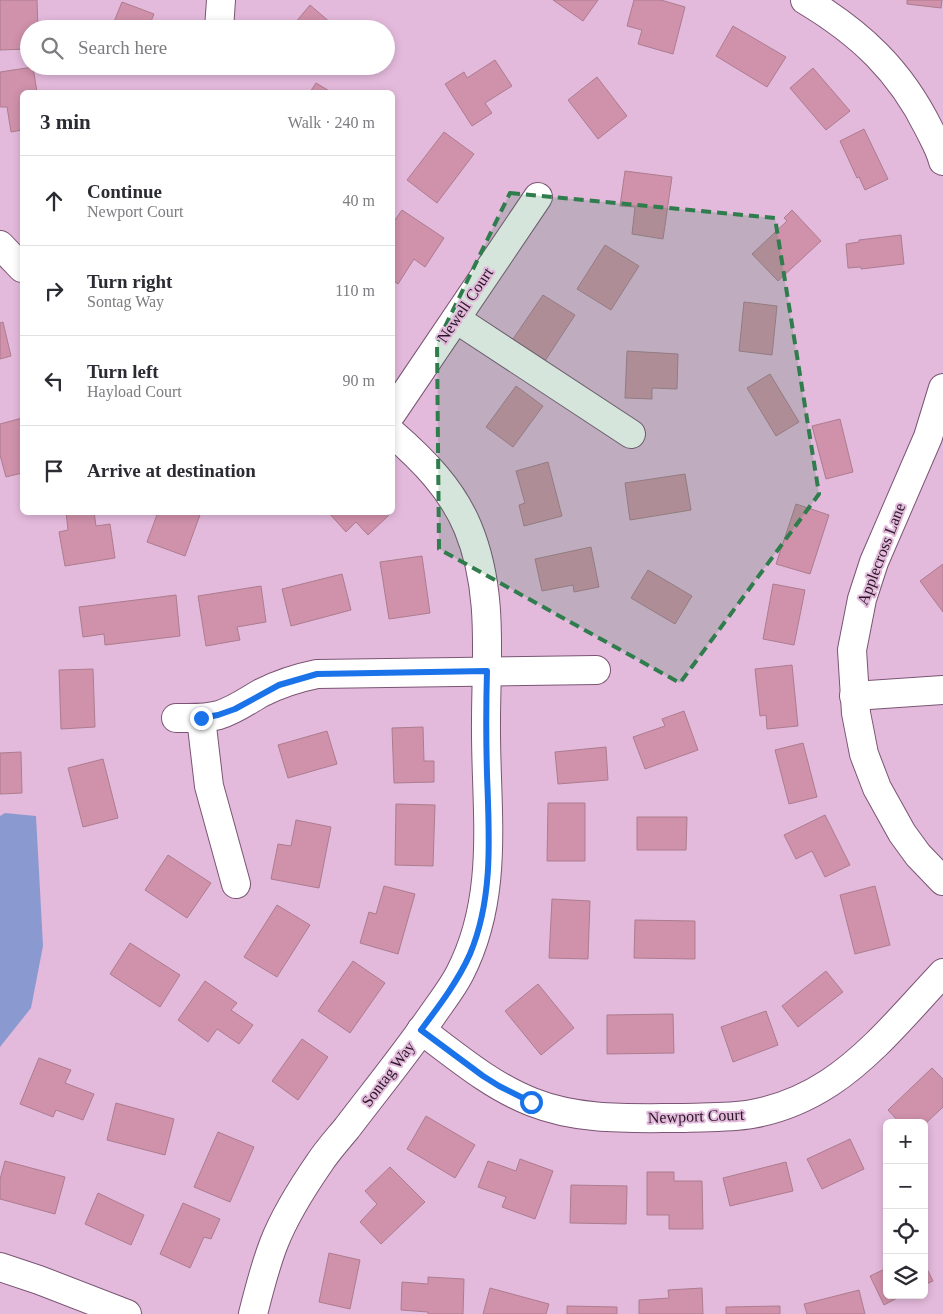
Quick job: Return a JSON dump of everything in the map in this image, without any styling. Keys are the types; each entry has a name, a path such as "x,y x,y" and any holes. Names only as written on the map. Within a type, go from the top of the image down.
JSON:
{"street":[{"path":"220,0 220,20"},
{"path":"805,0 834,18 880,57 901,82 918,107 942,156"},
{"name":"Newell Court","path":"395,409 538,197"},
{"path":"0,245 20,266"},
{"path":"456,319 631,434"},
{"name":"Applecross Lane","path":"943,388 928,437 874,562 862,599 852,650 856,713 864,754 877,788 902,833 918,855 943,881"},
{"name":"Sontag Way","path":"253,1314 264,1271 284,1219 320,1160 421,1030 459,976 471,952 484,903 489,839 486,724 486,596 479,562 468,528 454,501 438,478 414,452 395,436"},
{"path":"236,884 189,718 218,715 235,709 279,685 317,674 596,670"},
{"path":"854,696 943,690"},
{"name":"Newport Court","path":"421,1030 499,1086 531,1102 560,1112 618,1119 734,1116 752,1114 783,1106 829,1082 848,1068 884,1035 943,973"},
{"path":"0,1268 39,1280 127,1314"}],"highlighted area":[{"path":"510,193 775,218 819,494 680,683 439,549 437,343"}],"shaded area":[{"path":"5,813 36,816 43,946 31,1008 0,1047 0,816"}],"building":[{"path":"0,0 37,0 38,20 20,20 20,49 0,50"},
{"path":"553,0 598,0 583,21"},
{"path":"634,0 661,0 685,7 673,54 638,44 642,30 627,26"},
{"path":"907,0 942,0 941,8 907,4"},
{"path":"122,2 154,14 152,20 115,20"},
{"path":"310,5 328,20 298,20"},
{"path":"733,26 786,57 767,87 716,56"},
{"path":"495,60 512,86 485,103 492,113 472,126 445,84 464,72 467,78"},
{"path":"813,68 850,111 826,130 790,88"},
{"path":"20,69 20,75 34,75 37,90 20,90 20,130 11,132 7,107 0,107 0,72"},
{"path":"597,77 627,116 598,139 568,100"},
{"path":"316,83 328,90 311,90"},
{"path":"864,129 888,179 865,190 859,177 857,178 840,141"},
{"path":"444,132 474,154 437,203 407,180"},
{"path":"625,171 672,177 663,239 632,234 635,207 620,206"},
{"path":"402,210 444,238 425,267 414,259 398,284 395,282 395,220"},
{"path":"792,210 821,241 778,281 752,254 787,221 784,218"},
{"path":"901,235 904,264 861,269 861,267 848,268 846,244 859,242 859,240"},
{"path":"605,245 639,266 611,310 577,289"},
{"path":"543,295 575,315 543,364 511,342"},
{"path":"744,302 777,306 772,355 739,351"},
{"path":"3,322 11,356 0,359 0,323"},
{"path":"627,351 678,354 677,389 652,388 652,399 625,398"},
{"path":"770,374 799,422 776,436 747,388"},
{"path":"516,386 543,406 513,447 486,427"},
{"path":"20,419 20,474 6,477 0,455 0,424"},
{"path":"840,419 853,472 826,479 812,426"},
{"path":"548,462 562,516 524,526 519,505 525,503 516,471"},
{"path":"685,474 691,510 630,520 625,483"},
{"path":"796,504 829,515 810,574 776,564"},
{"path":"66,515 94,515 96,526 110,524 115,558 65,566 59,532 68,530"},
{"path":"157,515 200,515 185,556 147,542"},
{"path":"331,515 389,515 368,535 356,522 346,532"},
{"path":"591,547 599,587 574,592 573,585 542,591 535,559"},
{"path":"422,556 430,613 389,619 380,562"},
{"path":"943,564 943,612 920,581"},
{"path":"648,570 692,596 675,624 631,598"},
{"path":"342,574 351,610 291,626 282,589"},
{"path":"773,584 805,590 794,645 763,639"},
{"path":"261,586 266,622 237,627 240,640 206,646 198,596"},
{"path":"176,595 180,636 105,645 104,634 83,637 79,607"},
{"path":"792,665 798,726 767,729 766,715 760,716 755,669"},
{"path":"93,669 95,727 61,729 59,670"},
{"path":"684,711 698,750 645,769 633,737 665,726 662,719"},
{"path":"423,727 424,761 434,761 434,782 394,783 392,728"},
{"path":"327,731 337,764 288,778 278,745"},
{"path":"803,743 817,797 789,804 775,750"},
{"path":"606,747 608,780 558,784 555,752"},
{"path":"21,752 22,793 0,794 0,753"},
{"path":"103,759 118,818 83,827 68,768"},
{"path":"548,803 585,803 585,861 547,861"},
{"path":"396,804 435,805 433,866 395,865"},
{"path":"825,815 850,865 825,877 812,851 796,859 784,835"},
{"path":"637,817 687,817 686,850 637,850"},
{"path":"296,820 331,827 319,888 271,879 278,844 291,846"},
{"path":"168,855 211,883 187,918 145,890"},
{"path":"384,886 415,894 398,954 360,943 369,912 376,914"},
{"path":"875,886 890,945 855,954 840,895"},
{"path":"552,899 590,901 588,959 549,958"},
{"path":"277,905 310,925 277,977 244,957"},
{"path":"635,920 695,921 695,959 634,958"},
{"path":"130,943 180,975 160,1007 110,974"},
{"path":"353,961 385,983 350,1033 318,1011"},
{"path":"826,971 843,992 798,1027 782,1006"},
{"path":"205,981 237,1003 231,1010 253,1025 239,1044 217,1029 208,1042 178,1020"},
{"path":"538,984 574,1028 541,1055 505,1011"},
{"path":"766,1011 778,1045 733,1062 721,1027"},
{"path":"673,1014 674,1053 607,1054 607,1015"},
{"path":"302,1039 328,1057 298,1100 272,1081"},
{"path":"39,1058 71,1070 65,1083 94,1094 83,1120 56,1110 53,1117 20,1104"},
{"path":"932,1068 943,1079 943,1107 928,1121 928,1119 896,1119 888,1110"},
{"path":"116,1103 174,1119 165,1155 107,1140"},
{"path":"426,1116 475,1145 455,1178 407,1149"},
{"path":"218,1132 254,1147 230,1202 194,1187"},
{"path":"850,1139 864,1169 822,1189 807,1159"},
{"path":"520,1159 553,1171 535,1219 502,1207 506,1197 478,1187 488,1161 516,1171"},
{"path":"5,1161 65,1177 55,1214 0,1199 0,1179"},
{"path":"786,1162 793,1191 730,1206 723,1178"},
{"path":"390,1167 425,1202 381,1244 360,1222 377,1204 365,1191"},
{"path":"647,1172 674,1172 674,1181 702,1181 703,1229 669,1229 669,1215 647,1215"},
{"path":"571,1185 627,1186 626,1224 570,1223"},
{"path":"98,1193 144,1215 131,1245 85,1224"},
{"path":"183,1203 220,1219 211,1239 204,1237 190,1268 160,1254"},
{"path":"329,1253 360,1260 350,1309 319,1302"},
{"path":"883,1270 883,1299 895,1299 884,1305 870,1276"},
{"path":"928,1271 933,1281 928,1283"},
{"path":"428,1277 464,1279 463,1314 428,1314 428,1312 401,1310 402,1282 428,1284"},
{"path":"490,1288 549,1304 546,1314 483,1314"},
{"path":"702,1288 703,1314 639,1314 639,1300 669,1298 668,1290"},
{"path":"859,1290 865,1314 807,1314 804,1304"},
{"path":"567,1306 617,1307 617,1314 567,1314"},
{"path":"780,1306 780,1314 726,1314 726,1307"}],"route":[{"path":"201,718 235,709 279,685 317,674 487,671 486,724 489,839 488,874 484,903 471,952 459,976 421,1030 483,1076 531,1102"}]}
